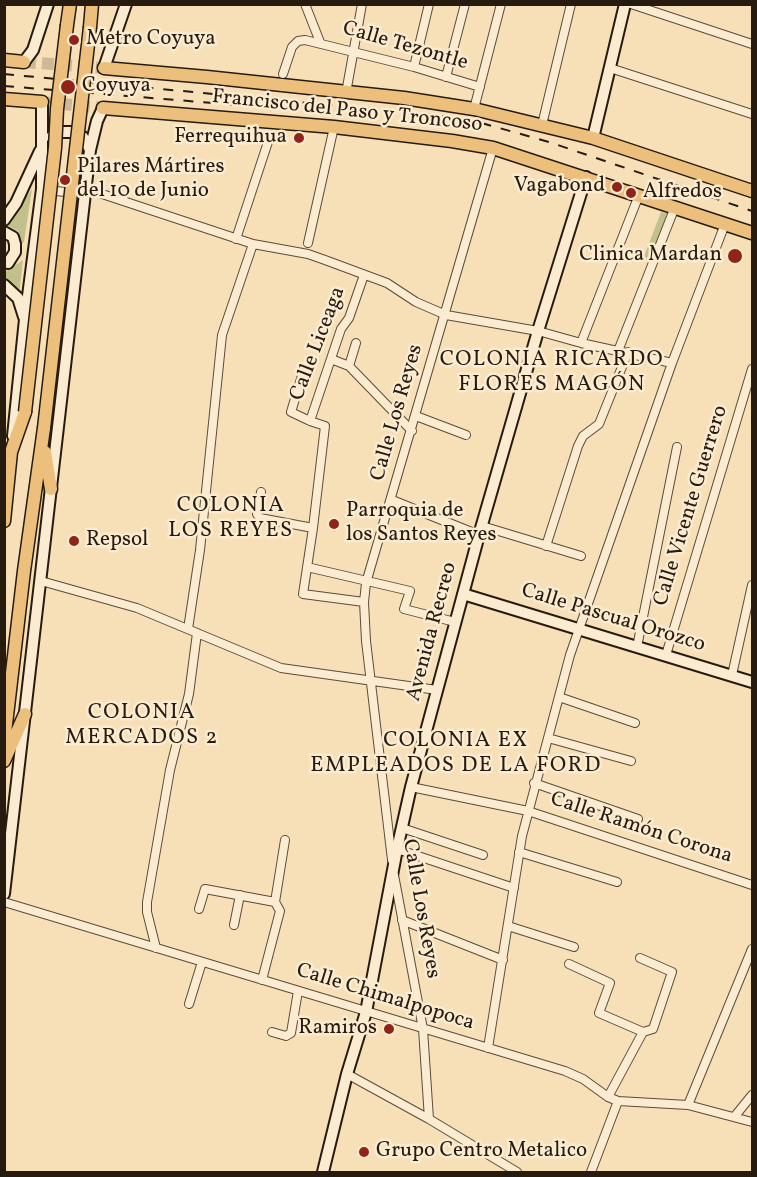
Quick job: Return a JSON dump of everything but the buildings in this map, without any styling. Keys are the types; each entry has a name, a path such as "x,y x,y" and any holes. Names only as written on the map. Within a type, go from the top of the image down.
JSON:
{"main road":[{"path":"5,519 11,452 25,412 70,4"},
{"path":"4,741 24,571 44,434 92,4"},
{"path":"4,60 24,62"},
{"name":"Francisco del Paso y Troncoso","path":"104,68 404,98 474,109 593,138 753,191"},
{"path":"4,99 42,102"},
{"name":"Francisco del Paso y Troncoso","path":"103,108 334,127 494,148 753,233"},
{"path":"44,434 51,489"},
{"path":"4,761 25,714"}],"street":[{"path":"24,62 33,50 48,4"},
{"path":"104,68 126,4"},
{"path":"283,74 289,54 298,41 320,42 305,4"},
{"path":"346,93 362,4"},
{"path":"414,67 429,4"},
{"path":"446,77 465,4"},
{"path":"474,109 501,4"},
{"path":"542,125 571,4"},
{"path":"593,138 625,4"},
{"path":"631,4 753,44"},
{"name":"Calle Tezontle","path":"320,42 480,87"},
{"path":"610,68 753,114"},
{"path":"11,452 42,189 42,102"},
{"path":"4,894 84,194 90,150 103,108"},
{"path":"308,243 334,127"},
{"path":"4,220 16,203 42,147 55,134 69,131 82,137 90,150"},
{"path":"236,239 268,142"},
{"name":"Calle Los Reyes","path":"429,1119 423,1029 393,868 369,680 364,602 366,583 494,148"},
{"name":"Avenida Recreo","path":"323,1173 347,1074 366,1012 411,787 455,622 538,331 586,177"},
{"path":"42,189 84,194 93,191 253,244 308,254 387,282 416,302 446,315 538,331 672,363"},
{"path":"581,343 639,195"},
{"path":"618,351 675,207"},
{"path":"488,1048 519,852 534,783 559,696 579,629 672,363 725,224"},
{"path":"4,232 13,237 15,244 15,252 6,264"},
{"path":"6,264 35,244"},
{"path":"188,629 200,550 221,343 227,318 253,244"},
{"name":"Calle Liceaga","path":"364,275 349,318 340,329 309,421 325,426 303,594 364,602"},
{"path":"4,285 18,298 25,320"},
{"path":"349,366 356,343"},
{"path":"546,546 578,446 583,436 598,424 628,352"},
{"path":"331,359 349,366 412,431"},
{"path":"304,369 291,412 309,421"},
{"name":"Calle Vicente Guerrero","path":"666,654 750,386 753,369"},
{"path":"416,416 466,435"},
{"path":"637,647 677,447"},
{"path":"261,492 257,512 260,518 313,528"},
{"path":"392,500 481,531 581,556"},
{"path":"307,567 366,583 410,591 404,609 455,622"},
{"path":"40,581 114,601 281,668 437,690"},
{"path":"732,675 753,585"},
{"name":"Calle Pascual Orozco","path":"463,594 753,682"},
{"path":"156,948 147,912 147,902 172,758 189,694 197,633"},
{"path":"559,696 635,723"},
{"path":"548,738 631,761"},
{"path":"534,783 638,819"},
{"name":"Calle Ramón Corona","path":"411,787 528,811 753,885"},
{"path":"402,828 483,855"},
{"path":"262,980 280,911 275,902 285,840"},
{"path":"397,849 514,888"},
{"path":"519,852 617,882"},
{"path":"199,909 205,889 275,902"},
{"path":"234,925 240,895"},
{"name":"Calle Chimalpopoca","path":"4,902 565,1071 583,1079 608,1097 618,1101 688,1105 753,1122"},
{"path":"402,920 503,960"},
{"path":"508,926 574,947"},
{"path":"688,1105 753,949"},
{"path":"569,964 610,982 598,1013 643,1032 653,1029 672,972 640,958"},
{"path":"189,1004 202,962"},
{"path":"272,1032 286,1036 291,1033 298,992"},
{"path":"608,1097 643,1032"},
{"path":"347,1074 429,1119 517,1173"},
{"path":"735,1116 753,1095"},
{"path":"591,1173 618,1101"}],"shaded area":[{"path":"32,189 24,242 21,244 18,231 5,224"},
{"path":"661,212 670,214 653,262 643,259"},
{"path":"23,260 19,296 5,283 4,273"}],"tunnel":[{"path":"24,62 104,68"},
{"path":"42,102 103,108"}],"railway":[{"path":"4,74 434,115 485,124 549,142 752,211"},
{"path":"4,86 250,106"}],"place":[{"name":"Metro Coyuya","path":"74,40"},
{"name":"Coyuya","path":"68,87"},
{"name":"Ferrequihua","path":"299,138"},
{"name":"Pilares Mártires del 10 de Junio","path":"65,180"},
{"name":"Vagabond","path":"617,187"},
{"name":"Alfredos","path":"631,193"},
{"name":"Clinica Mardan","path":"735,256"},
{"name":"Parroquia de los Santos Reyes","path":"334,524"},
{"name":"Repsol","path":"74,541"},
{"name":"Ramiros","path":"389,1029"},
{"name":"Grupo Centro Metalico","path":"364,1152"}],"district":[{"name":"COLONIA RICARDO FLORES MAGÓN","path":"552,374"},
{"name":"COLONIA LOS REYES","path":"231,520"},
{"name":"COLONIA MERCADOS 2","path":"142,726"},
{"name":"COLONIA EX EMPLEADOS DE LA FORD","path":"456,754"}]}
